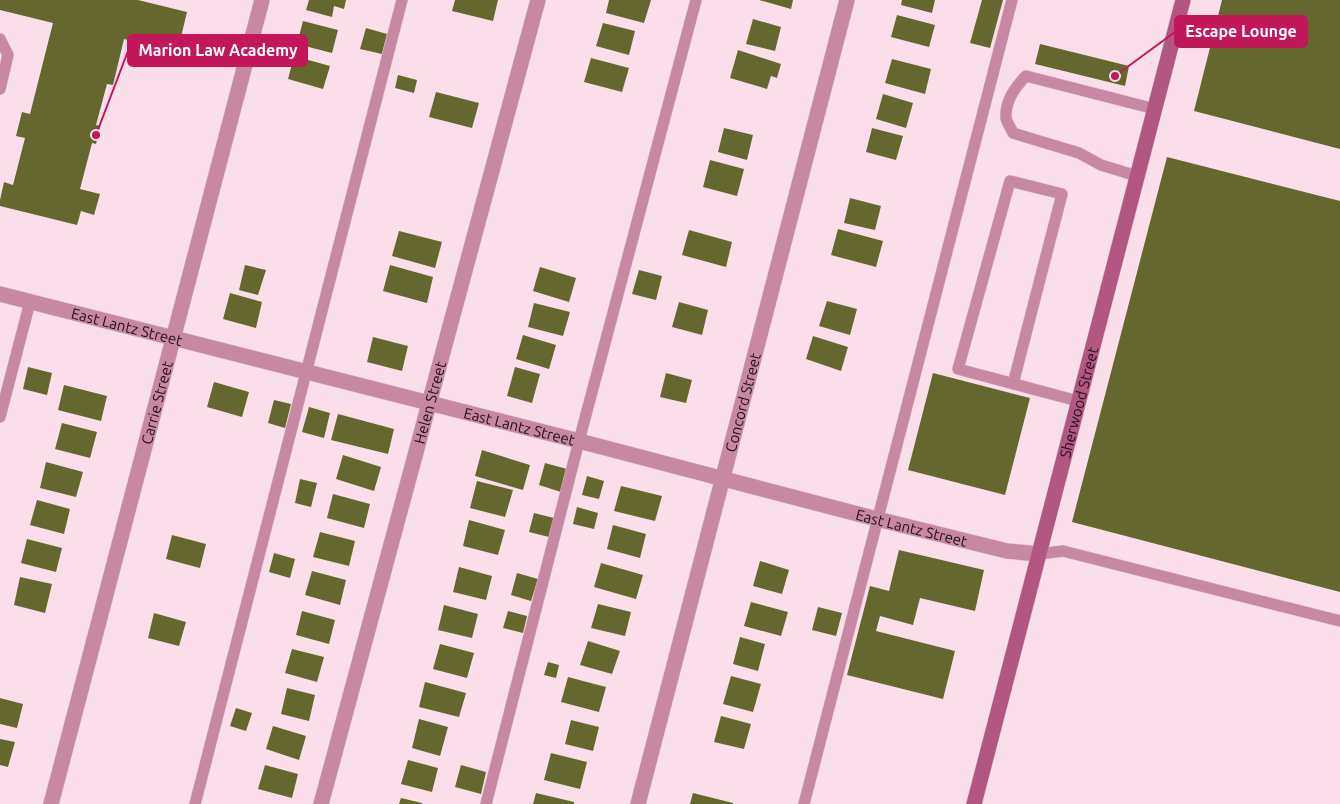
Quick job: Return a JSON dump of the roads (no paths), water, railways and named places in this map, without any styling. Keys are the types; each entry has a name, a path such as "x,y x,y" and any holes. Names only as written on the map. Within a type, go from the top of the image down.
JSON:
{"street":[{"name":"Carrie Street","path":"51,804 262,0"},
{"name":"Helen Street","path":"321,804 538,0"},
{"name":"Concord Street","path":"638,804 847,0"},
{"name":"Sherwood Street","path":"974,804 1183,0"},
{"name":"East Lantz Street","path":"0,294 877,519 1007,551 1039,554"}],"lane":[{"path":"195,804 402,0"},
{"path":"486,804 579,441 696,0"},
{"path":"804,804 1012,0"},
{"path":"0,39 8,56 0,89"},
{"path":"1137,176 1100,165 1079,152 1013,132 1006,120 1007,105 1017,86 1026,76 1155,109"},
{"path":"1013,384 1062,194 1010,181 958,369 1013,384 1078,401"},
{"path":"0,417 30,302"},
{"path":"1039,554 1063,551 1340,622"}],"place":[{"name":"Escape Lounge","path":"1115,76"},
{"name":"Marion Law Academy","path":"96,135"}]}
